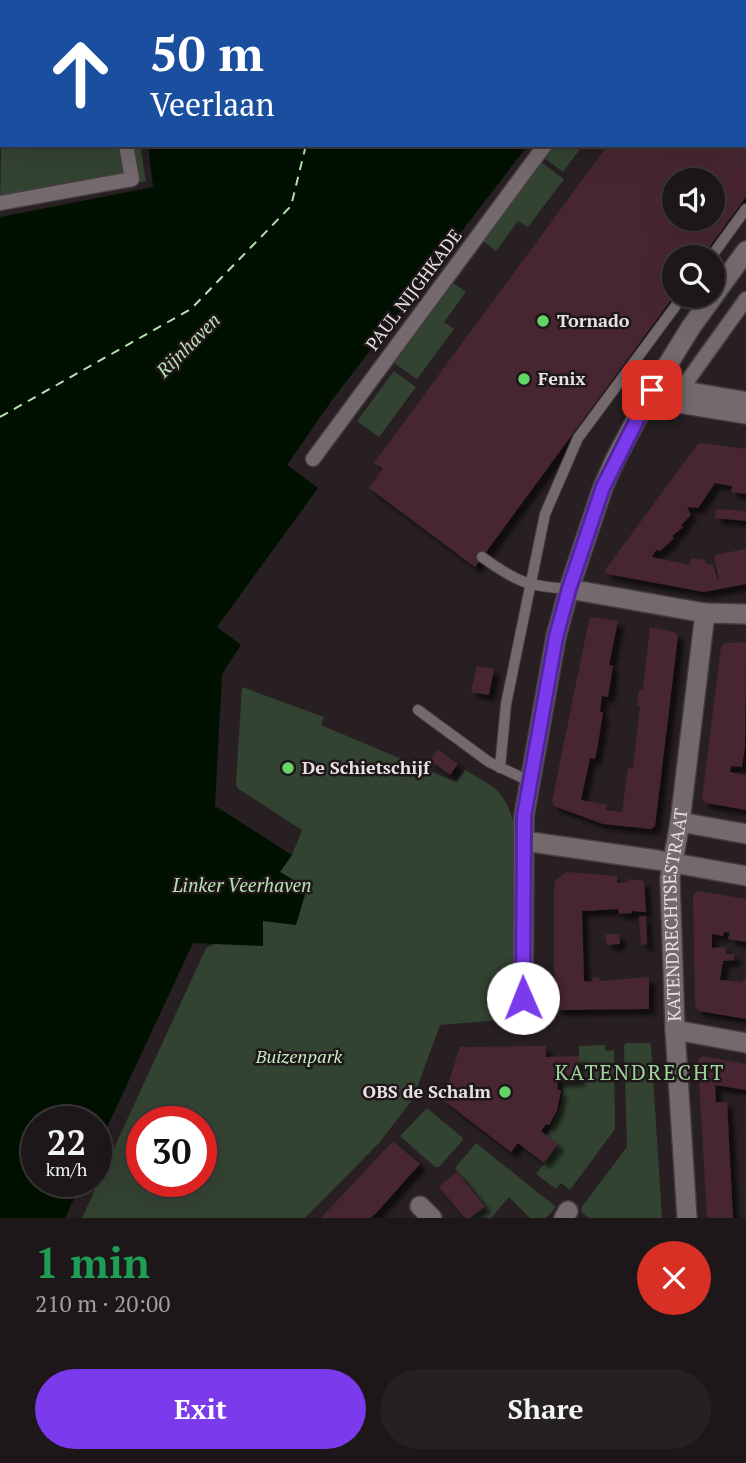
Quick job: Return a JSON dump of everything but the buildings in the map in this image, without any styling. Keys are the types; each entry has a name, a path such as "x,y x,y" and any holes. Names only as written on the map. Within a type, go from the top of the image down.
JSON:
{"street":[{"path":"0,203 132,179 126,147"},
{"name":"PAUL NIJGHKADE","path":"313,458 544,147"},
{"path":"523,998 524,816 556,637 569,589 603,487 652,390 691,327 746,251"},
{"path":"746,299 682,387 746,399"},
{"path":"652,390 672,402 746,414"},
{"path":"569,589 705,613 746,614"},
{"name":"KATENDRECHTSESTRAAT","path":"687,1218 675,1030 670,878 680,822 705,613"},
{"path":"680,822 746,834"},
{"path":"524,841 672,862 746,876"},
{"path":"675,1030 746,1043"}],"lane":[{"path":"720,245 746,209"},
{"path":"500,768 506,704 532,586 542,521 573,448 674,308"},
{"path":"482,557 518,581 532,586 569,589"},
{"path":"418,710 471,750 500,768 529,781"}],"green space":[{"path":"1,147 140,147 146,181 0,209"},
{"path":"552,147 582,147 563,172 544,158"},
{"path":"541,162 564,179 528,227 518,221 496,251 483,241"},
{"path":"453,283 466,292 444,322 454,329 417,379 394,363"},
{"path":"394,371 416,387 379,437 357,421"},
{"name":"Buizenpark","path":"242,687 324,717 321,725 456,782 465,770 501,794 513,820 514,1019 440,1025 413,1099 379,1143 305,1218 82,1218 92,1197 112,1197 112,1153 126,1122 126,1197 217,1197 217,1106 133,1106 206,948 215,944 263,945 263,921 304,898 307,889 279,872 292,855 302,830 237,788"},
{"path":"605,1045 605,1051 614,1050 615,1129 570,1190 561,1183 556,1189 536,1174 558,1145 546,1135 559,1109 563,1080 579,1080 579,1046"},
{"path":"624,1045 651,1045 662,1218 589,1218 582,1213 581,1208 627,1147"},
{"path":"427,1108 463,1140 439,1167 435,1167 400,1136"},
{"path":"476,1143 556,1207 546,1218 530,1218 509,1197 491,1218 470,1218 485,1205 455,1168"}],"water":[{"path":"148,147 526,147 332,400 287,465 318,488 217,627 241,645 222,674 215,806 292,855 280,872 307,888 296,925 263,921 263,946 193,943 112,1117 112,1106 21,1106 21,1197 75,1197 65,1218 0,1218 0,217 153,187"}],"ferry route":[{"path":"0,417 191,309 291,206 306,147"}],"place":[{"name":"Tornado","path":"543,321"},
{"name":"Fenix","path":"524,379"},
{"name":"De Schietschijf","path":"288,768"},
{"name":"OBS de Schalm","path":"505,1092"}],"district":[{"name":"KATENDRECHT","path":"640,1073"}],"route":[{"path":"523,998 524,816 556,637 603,487 652,390"}],"water label":[{"name":"Rijnhaven","path":"188,345"},
{"name":"Linker Veerhaven","path":"242,885"}]}
